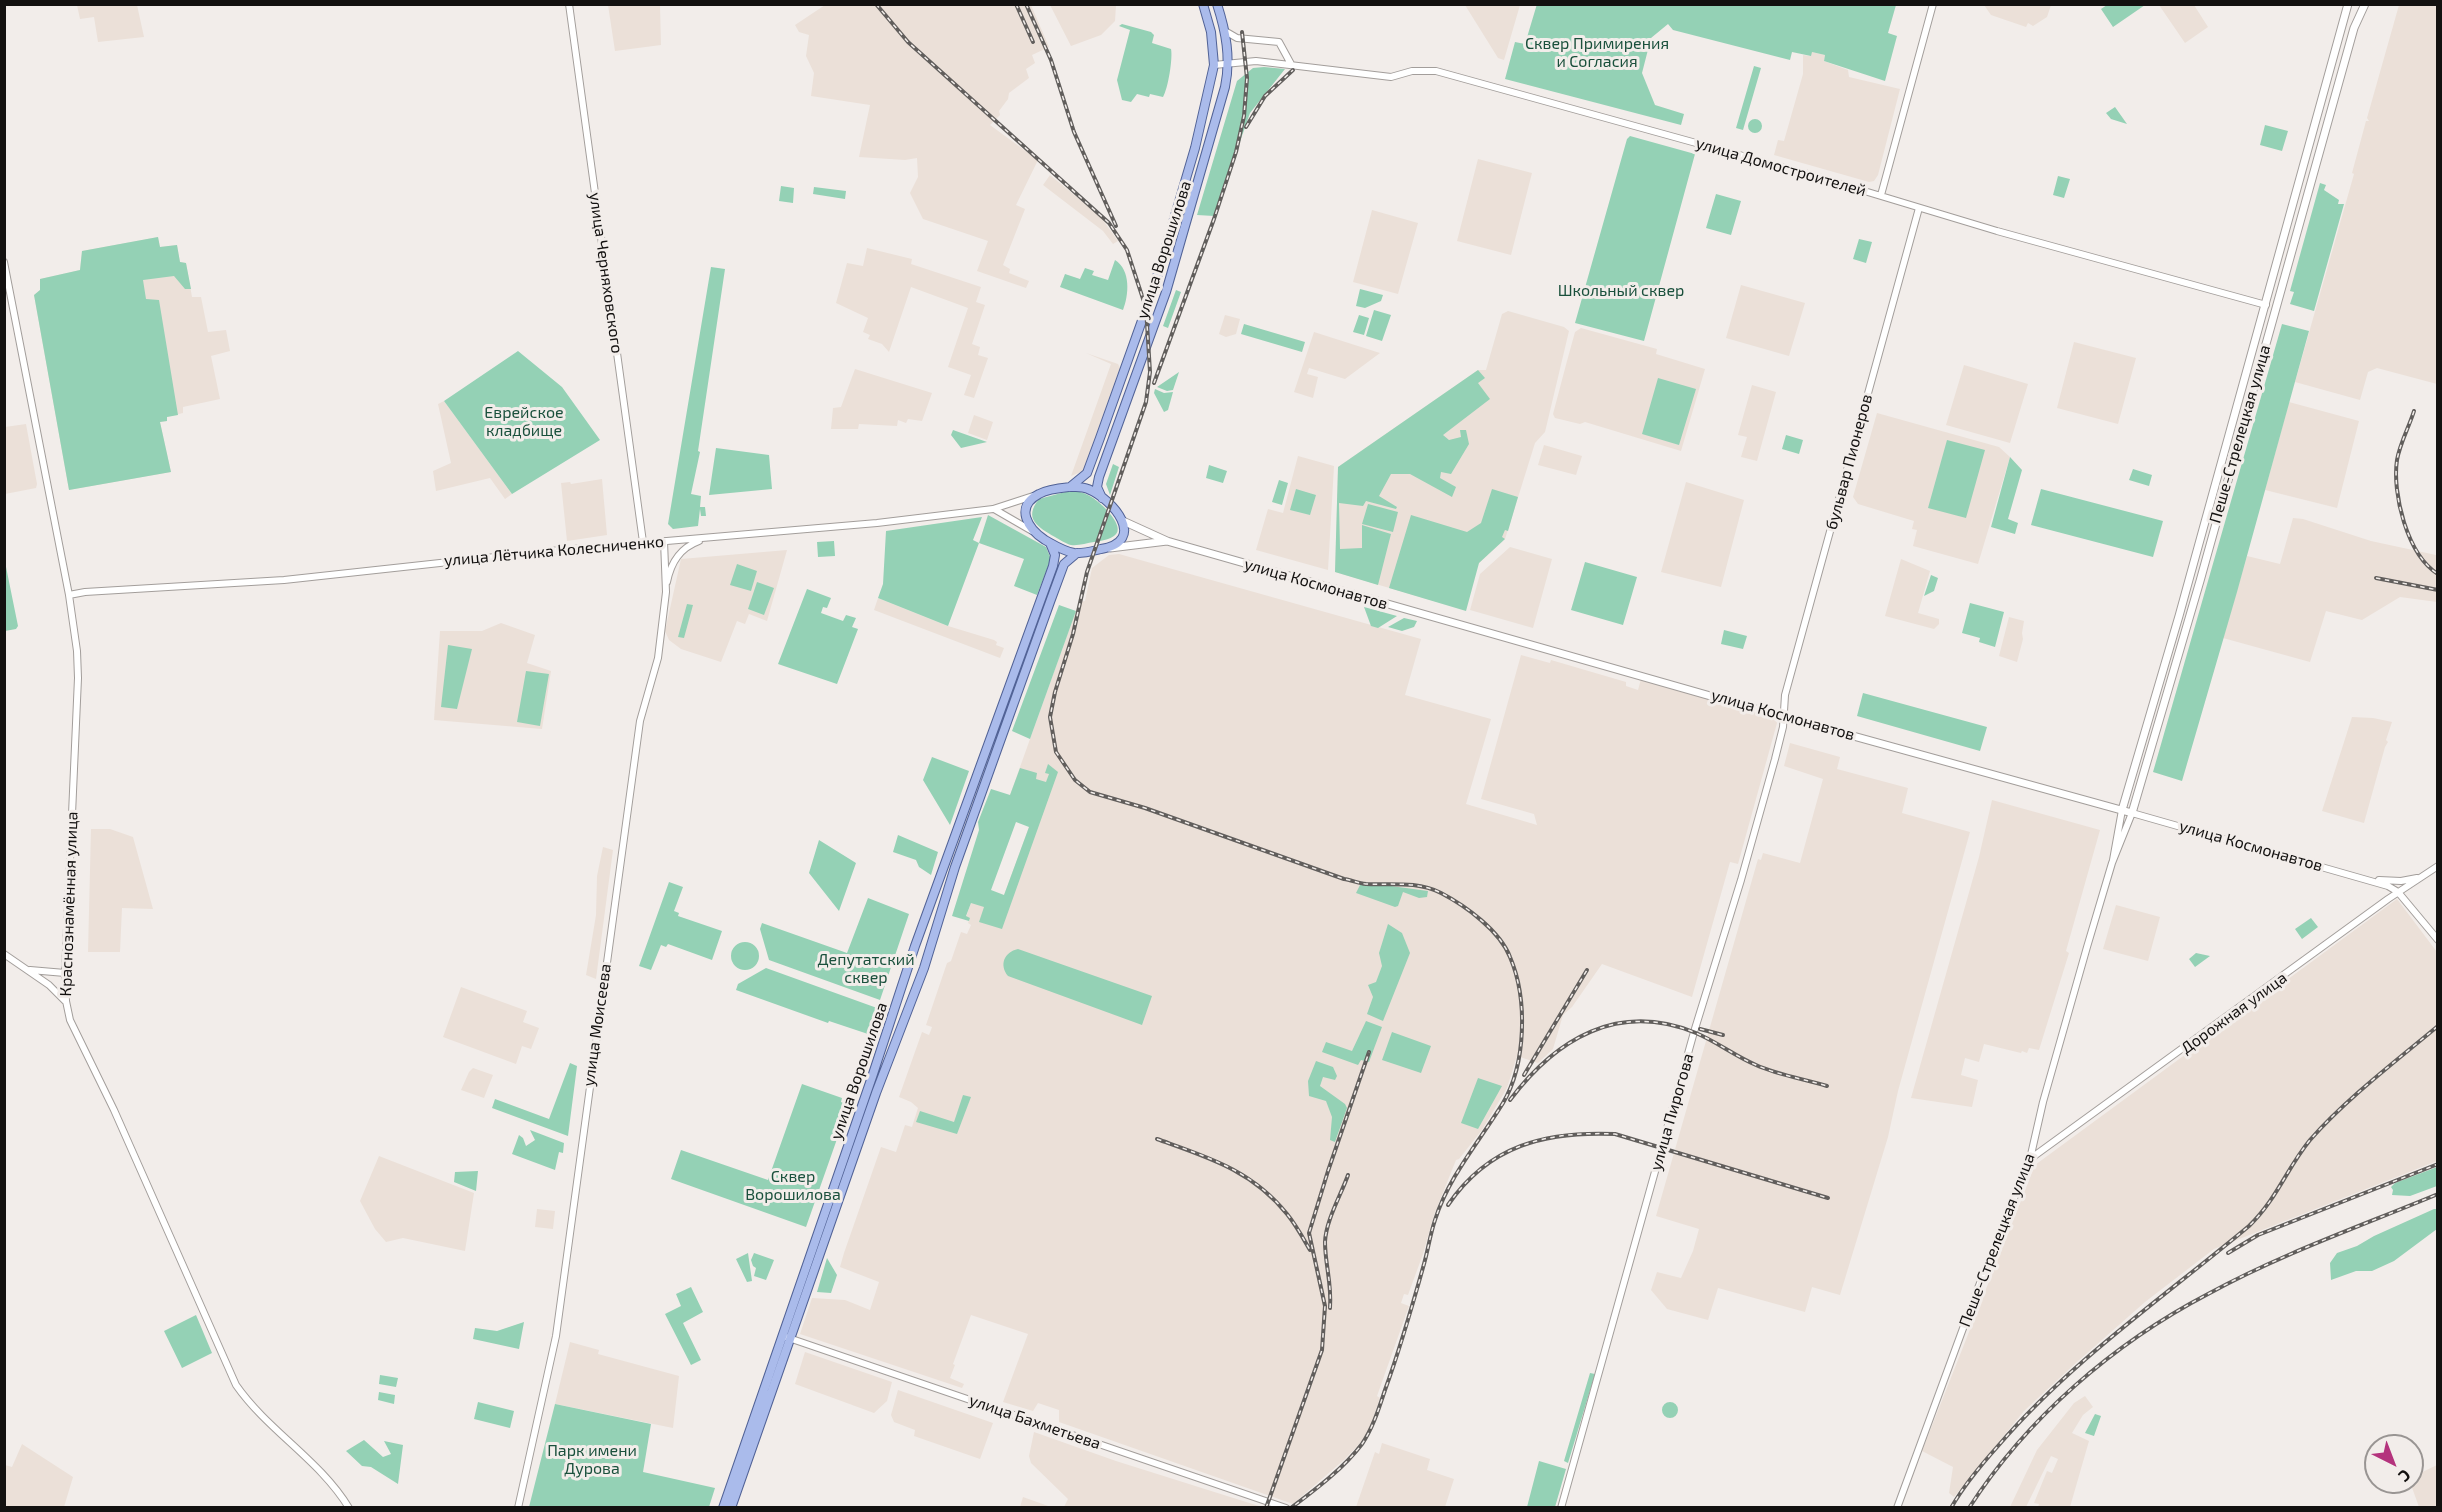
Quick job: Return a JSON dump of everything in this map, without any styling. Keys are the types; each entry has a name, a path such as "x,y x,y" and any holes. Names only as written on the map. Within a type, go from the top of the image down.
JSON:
{"main road":[{"name":"улица Ворошилова","path":"1070,487 1087,473 1144,315 1195,148 1214,65 1211,32 1203,4"},
{"name":"улица Ворошилова","path":"1102,498 1097,487 1098,477 1166,292 1218,118 1229,63 1225,31 1217,4"},
{"name":"Пеше-Стрелецкая улица","path":"2122,810 2266,305 2348,4"},
{"name":"Пеше-Стрелецкая улица","path":"2132,813 2200,581 2354,28 2365,4"},
{"path":"1070,487 1087,488 1102,498 1123,521 1126,530 1124,538 1110,548 1077,553 1063,550 1032,531 1026,519 1027,505 1039,494 1070,487"},
{"name":"улица Космонавтов","path":"1123,521 1167,542 2132,813"},
{"name":"улица Космонавтов","path":"1110,548 1167,542"},
{"name":"улица Ворошилова","path":"731,1508 908,969 1053,566 1055,555 1050,543"},
{"name":"улица Ворошилова","path":"723,1508 922,973 959,856 1064,564 1077,553"},
{"path":"908,969 922,973"}],"street":[{"name":"улица Черняховского","path":"568,4 643,542"},
{"path":"1881,195 1933,4"},
{"path":"1225,31 1237,38 1279,42 1291,64"},
{"name":"улица Домостроителей","path":"1214,65 1256,61 1391,77 1412,71 1436,71 2266,305"},
{"name":"бульвар Пионеров","path":"1784,717 1785,695 1919,208"},
{"name":"Краснознамённая улица","path":"4,262 69,595 77,651 78,678 65,974 66,1001 70,1020 141,1168 229,1371 243,1395 316,1468 349,1508"},
{"name":"улица Лётчика Колесниченко","path":"69,595 85,592 308,578 643,542 877,523 993,509 1039,494"},
{"path":"993,509 1032,531"},
{"path":"666,592 671,567 680,552 687,546 708,538"},
{"name":"улица Моисеева","path":"518,1508 556,1336 630,786 640,721 658,658 666,592 664,541"},
{"name":"улица Пирогова","path":"1562,1508 1695,1028 1741,880 1775,759 1784,717"},
{"name":"Пеше-Стрелецкая улица","path":"1897,1508 1976,1293 2030,1160 2043,1102 2112,863 2122,810"},
{"name":"Пеше-Стрелецкая улица","path":"2112,863 2132,813"},
{"name":"улица Космонавтов","path":"2132,813 2373,880 2398,892"},
{"name":"Дорожная улица","path":"2030,1160 2398,892 2438,866"},
{"path":"2373,880 2401,881 2420,877"},
{"path":"2398,892 2438,940"},
{"path":"4,954 27,969 66,1001"},
{"path":"27,969 65,974"},
{"name":"улица Бахметьева","path":"787,1337 1286,1508"}],"shaded area":[{"path":"77,5 137,5 144,37 98,42 94,17 80,19"},
{"path":"608,5 660,5 661,45 615,51"},
{"path":"825,5 1031,5 1049,47 1032,55 1035,63 1026,69 1029,78 1009,93 1008,99 999,111 1000,115 990,125 1038,160 1016,205 1025,209 1003,265 1010,269 1009,273 1029,281 1026,288 977,271 988,241 923,219 910,193 918,177 917,158 905,160 859,157 870,105 811,96 814,73 806,56 809,35 799,32 795,25"},
{"path":"1050,5 1116,5 1115,21 1101,35 1071,46"},
{"path":"1465,5 1520,5 1504,60 1498,58"},
{"path":"1984,5 2051,5 2047,17 2033,26 2028,23 2026,27 1991,15"},
{"path":"2159,5 2194,5 2208,27 2185,43"},
{"path":"2399,5 2437,5 2437,384 2377,368 2368,372 2360,400 2295,382 2354,174 2352,173 2366,121 2369,121 2367,118"},
{"path":"1812,52 1825,55 1824,61 1848,70 1849,77 1900,89 1878,175 1874,181 1869,182 1774,155 1778,140 1784,141 1803,74 1803,55 1810,56"},
{"path":"1478,159 1532,173 1511,255 1457,241"},
{"path":"1050,175 1100,216 1118,241 1113,244 1103,231 1043,185"},
{"path":"1372,210 1418,223 1398,294 1353,282"},
{"path":"158,237 160,247 177,245 180,262 186,263 192,297 201,297 208,332 226,330 230,351 211,356 220,399 183,407 183,413 167,417 167,421 160,422 171,472 69,490 34,295 40,290 40,279 80,270 82,251"},
{"path":"867,248 912,259 911,264 981,287 976,302 985,305 972,344 980,347 978,355 988,358 974,398 964,395 971,375 948,367 968,308 911,287 889,352 882,344 868,339 870,335 863,332 868,318 836,303 847,263 863,266"},
{"path":"1741,285 1805,303 1789,356 1726,338"},
{"path":"1508,311 1564,327 1569,331 1545,432 1535,443 1505,539 1437,602 1335,572 1338,467 1478,370 1486,370 1502,314"},
{"path":"1225,315 1240,319 1236,334 1226,337 1219,334"},
{"path":"1581,328 1657,349 1656,354 1705,369 1681,451 1585,422 1580,424 1555,418 1553,414 1575,332"},
{"path":"1314,332 1380,353 1345,379 1309,368 1307,374 1318,377 1313,398 1294,392"},
{"path":"2074,342 2136,358 2118,424 2057,408"},
{"path":"1086,353 1118,364 1120,368 1083,471 1071,476 1111,364"},
{"path":"1964,365 2028,384 2010,443 1946,425"},
{"path":"855,369 932,393 922,421 908,419 906,423 898,420 897,426 859,424 858,429 831,429 833,408 841,407"},
{"path":"1752,385 1776,392 1757,461 1741,457 1747,437 1738,435"},
{"path":"444,401 512,494 505,499 490,478 436,491 433,471 451,463 438,404"},
{"path":"2289,402 2359,421 2337,508 2265,490"},
{"path":"1877,413 1999,447 2010,457 1978,564 1913,546 1917,530 1912,529 1914,521 1858,504 1853,497"},
{"path":"974,415 993,422 987,440 968,433"},
{"path":"26,424 36,488 5,494 5,427"},
{"path":"1544,445 1582,456 1576,475 1538,465"},
{"path":"1298,456 1334,466 1328,570 1256,550 1268,509 1283,513"},
{"path":"602,479 607,535 567,541 561,483 570,482 571,484"},
{"path":"1686,482 1744,500 1721,587 1661,572"},
{"path":"2293,518 2303,519 2371,541 2436,555 2437,551 2437,602 2400,597 2362,620 2326,611 2310,662 2223,638 2247,556 2280,564"},
{"path":"1510,547 1552,559 1533,628 1470,610 1480,574"},
{"path":"787,550 767,621 749,614 745,624 737,621 721,662 681,649 669,640 665,631 681,559"},
{"path":"1119,554 1421,639 1405,695 1491,719 1466,804 1537,825 1534,814 1481,799 1521,655 1550,663 1551,660 1626,682 1626,686 1638,690 1641,679 1774,716 1777,723 1738,864 1730,862 1692,997 1602,964 1572,1007 1563,1015 1553,1049 1538,1063 1517,1056 1507,1088 1482,1130 1456,1160 1434,1215 1408,1295 1404,1294 1401,1303 1409,1306 1377,1396 1380,1398 1370,1427 1363,1440 1345,1459 1293,1504 1059,1422 1059,1410 1038,1403 1033,1411 1003,1402 1028,1334 971,1315 950,1378 964,1384 962,1388 800,1334 812,1298 845,1300 870,1310 879,1282 840,1267 844,1253 881,1147 896,1152 905,1125 912,1127 918,1108 899,1097 922,1032 929,1035 931,1030 932,1027 926,1025 947,963 951,961 961,932 967,934 971,925 968,923 970,918 966,917 971,903 1004,895 1029,827 1010,795 1079,602 1085,601 1092,568 1109,555"},
{"path":"1901,559 1930,571 1918,613 1939,619 1939,624 1934,629 1885,616"},
{"path":"878,598 948,626 994,640 997,642 996,645 1004,648 1000,658 874,610"},
{"path":"2009,617 2024,621 2023,639 2017,662 1999,656"},
{"path":"501,623 535,635 527,663 551,671 542,729 434,720 440,631 482,631"},
{"path":"2352,717 2392,722 2364,823 2322,811"},
{"path":"1790,743 1840,757 1837,769 1908,788 1902,813 1970,832 1898,1091 1888,1137 1840,1295 1812,1287 1805,1312 1718,1288 1708,1320 1667,1309 1651,1290 1657,1272 1681,1278 1693,1251 1699,1229 1656,1216 1758,859 1761,860 1763,853 1800,863 1823,779 1784,766"},
{"path":"1992,800 2100,830 2066,951 2069,953 2039,1050 2029,1048 2027,1053 2022,1051 2021,1053 1984,1044 1979,1062 1965,1058 1961,1075 1978,1080 1972,1107 1911,1098 1979,857"},
{"path":"91,829 110,829 133,837 153,909 122,908 120,952 88,952"},
{"path":"603,847 613,850 596,979 586,975 596,915 597,876"},
{"path":"2397,899 2437,952 2437,1161 2214,1249 2145,1302 2024,1411 1954,1497 1949,1493 1953,1467 1922,1451 2035,1165"},
{"path":"2116,905 2160,917 2148,961 2103,949"},
{"path":"461,987 527,1011 523,1022 539,1028 531,1049 522,1046 516,1064 443,1037"},
{"path":"473,1068 493,1075 484,1098 461,1090"},
{"path":"379,1156 474,1193 465,1251 403,1238 386,1242 375,1229 360,1201"},
{"path":"537,1209 555,1211 553,1229 535,1227"},
{"path":"570,1342 599,1350 598,1354 679,1376 673,1428 555,1404"},
{"path":"805,1352 892,1382 887,1401 874,1413 795,1384"},
{"path":"898,1390 993,1423 980,1459 914,1436 915,1430 894,1422 891,1415"},
{"path":"2085,1396 2093,1407 2083,1415 2072,1433 2089,1441 2070,1507 2038,1507 2039,1504 2034,1503 2047,1471 2052,1473 2058,1459 2051,1456 2026,1507 2010,1507 2037,1450 2074,1403"},
{"path":"1034,1432 1116,1461 1262,1507 1064,1507 1068,1499 1031,1463 1029,1456"},
{"path":"1382,1443 1430,1459 1427,1470 1454,1479 1445,1507 1356,1507 1375,1452 1379,1454"},
{"path":"22,1444 73,1477 64,1507 5,1507 5,1465 12,1467"},
{"path":"2437,1465 2437,1507 2419,1507 2414,1494 2424,1494 2424,1471"},
{"path":"1023,1497 1051,1507 1020,1507"}],"green space":[{"name":"Сквер Примирения и Согласия","path":"1537,4 1896,5 1888,33 1897,36 1885,81 1824,61 1825,55 1812,52 1811,56 1792,52 1790,60 1673,30 1668,24 1651,38 1642,73 1655,105 1684,114 1681,125 1505,79 1515,42 1525,44"},
{"path":"2107,5 2145,5 2113,27 2101,9"},
{"path":"1122,24 1151,32 1154,35 1152,43 1171,49 1170,73 1163,97 1137,94 1131,102 1122,100 1117,80 1130,30 1119,26"},
{"path":"1754,66 1761,68 1743,130 1736,128"},
{"path":"1253,68 1285,69 1250,113 1214,216 1197,215 1237,81"},
{"path":"2115,107 2127,124 2111,119 2106,113"},
{"path":"1755,119 1760,121 1762,126 1760,131 1755,133 1750,131 1748,126 1750,121"},
{"path":"2265,125 2288,131 2282,151 2260,145"},
{"name":"Школьный сквер","path":"1630,136 1695,154 1644,341 1575,323 1627,139"},
{"path":"2058,176 2070,179 2064,198 2053,195"},
{"path":"2320,183 2326,185 2324,190 2339,200 2338,204 2344,204 2314,311 2290,304 2294,292 2290,291"},
{"path":"781,186 794,188 793,203 779,201"},
{"path":"814,187 846,191 845,199 813,194"},
{"path":"1716,194 1741,201 1731,235 1706,228"},
{"path":"158,237 160,247 177,245 180,262 186,263 191,289 185,289 174,276 143,280 146,299 159,300 178,415 167,417 167,421 160,422 171,472 69,490 34,295 40,290 40,279 80,270 82,251"},
{"path":"1859,239 1872,242 1866,263 1853,259"},
{"path":"1115,260 1120,264 1126,276 1127,297 1123,310 1060,287 1065,274 1080,279 1085,268 1094,271 1092,275 1108,280"},
{"path":"711,267 725,269 698,451 700,452 691,494 701,496 700,507 705,507 706,516 701,516 700,509 698,526 673,529 668,524"},
{"path":"1360,289 1383,295 1381,301 1365,308 1356,306"},
{"path":"1176,290 1181,292 1168,328 1163,326"},
{"path":"1374,310 1391,315 1382,341 1366,336"},
{"path":"1359,315 1369,318 1364,335 1353,332"},
{"path":"1244,324 1305,342 1302,352 1241,334"},
{"path":"2282,324 2309,331 2182,781 2153,772"},
{"name":"Еврейское кладбище","path":"518,351 562,387 600,440 512,494 444,401"},
{"path":"1478,370 1485,378 1478,383 1490,399 1443,435 1449,440 1461,437 1460,430 1466,430 1469,444 1451,474 1441,472 1440,478 1456,487 1452,497 1410,474 1391,474 1379,496 1397,507 1396,509 1366,501 1363,506 1339,503 1340,549 1362,548 1362,525 1391,534 1378,585 1335,572 1338,467"},
{"path":"1179,372 1173,390 1167,391 1157,387"},
{"path":"1658,378 1696,389 1679,445 1642,434"},
{"path":"1155,389 1164,393 1173,392 1168,410 1164,412 1154,393"},
{"path":"953,430 987,442 961,448 951,435"},
{"path":"1786,435 1803,440 1799,454 1782,449"},
{"path":"1947,440 1985,450 1966,518 1928,508"},
{"path":"716,448 769,455 772,489 709,495"},
{"path":"2010,457 2022,470 2008,519 2018,523 2015,534 1991,527"},
{"path":"1113,464 1119,467 1110,495 1106,484"},
{"path":"1209,465 1227,471 1223,483 1206,478"},
{"path":"2133,469 2152,475 2149,486 2129,480"},
{"path":"1279,480 1288,483 1282,505 1272,502"},
{"path":"1296,489 1316,495 1310,515 1290,510"},
{"path":"1492,489 1518,497 1508,531 1505,530 1502,537 1505,539 1479,563 1466,611 1389,588 1411,515 1467,532 1481,523"},
{"path":"2041,489 2163,521 2153,557 2031,525"},
{"path":"1069,491 1089,495 1105,508 1118,527 1115,535 1104,540 1071,545 1038,526 1032,512 1039,499"},
{"path":"1368,504 1398,512 1393,532 1362,524"},
{"path":"988,515 1046,547 1051,559 1037,595 1014,586 1024,559 979,543"},
{"path":"982,517 973,540 979,543 948,626 878,598 883,584 886,531"},
{"path":"834,541 835,556 818,557 817,542"},
{"path":"4,557 18,626 16,629 5,631"},
{"path":"1585,562 1637,577 1623,625 1571,610"},
{"path":"737,564 757,571 751,591 730,585"},
{"path":"1931,575 1938,578 1934,591 1924,596"},
{"path":"757,582 774,588 764,615 748,609"},
{"path":"807,589 831,598 827,608 823,607 821,613 843,621 846,615 856,618 852,627 858,629 837,684 778,664"},
{"path":"1970,603 2004,612 1995,647 1979,642 1980,638 1962,633"},
{"path":"687,604 693,605 684,638 678,637"},
{"path":"1059,605 1076,611 1030,739 1012,731"},
{"path":"1364,607 1397,616 1378,628 1371,626"},
{"path":"1404,618 1417,621 1414,627 1402,631 1388,627"},
{"path":"1724,630 1747,636 1743,649 1721,644"},
{"path":"448,645 472,649 457,709 441,707"},
{"path":"526,671 549,674 540,726 517,722"},
{"path":"1863,693 1987,727 1980,751 1857,716"},
{"path":"932,757 969,771 950,825 923,780"},
{"path":"1048,764 1058,772 1002,929 979,922 984,907 971,903 966,916 970,918 969,921 952,916 979,830 978,822 991,789 1010,795 1020,768 1037,773 1036,779 1046,782 1049,774 1045,773","holes":["1016,822 1029,827 1004,895 991,890"]},
{"path":"898,835 938,852 931,875 919,867 916,860 893,852"},
{"path":"819,840 856,863 839,911 809,873"},
{"path":"669,882 683,887 674,911 679,913 678,916 722,931 712,960 668,944 666,947 661,945 651,970 639,966"},
{"path":"1360,885 1428,891 1427,897 1419,898 1403,892 1398,906 1395,907 1356,893"},
{"name":"Депутатский сквер","path":"868,898 909,914 880,1000 769,960 760,929 762,923 847,953"},
{"path":"2311,918 2318,927 2302,939 2295,929"},
{"path":"1388,924 1402,933 1410,953 1383,1021 1367,1014 1373,997 1368,985 1376,982 1382,966 1379,953"},
{"path":"745,942 755,946 759,956 755,966 745,970 735,966 731,956 735,946"},
{"path":"1018,949 1152,996 1142,1025 1008,976 1004,968 1004,960 1009,953"},
{"path":"2196,953 2210,956 2195,967 2189,959"},
{"name":"Депутатский сквер","path":"766,968 877,1008 868,1034 829,1021 828,1023 736,990 738,984"},
{"path":"1366,1021 1382,1027 1369,1062 1361,1060 1358,1065 1322,1052 1326,1042 1352,1051"},
{"path":"1392,1032 1431,1046 1421,1073 1382,1060"},
{"path":"1316,1061 1333,1067 1337,1076 1335,1080 1323,1077 1320,1086 1345,1104 1347,1108 1335,1142 1330,1140 1332,1117 1326,1101 1309,1096 1308,1081"},
{"path":"570,1063 577,1066 568,1136 492,1108 495,1099 549,1119"},
{"path":"1478,1078 1502,1086 1478,1129 1461,1123"},
{"name":"Сквер Ворошилова","path":"802,1084 842,1098 841,1102 849,1105 806,1227 671,1179 681,1150 768,1180"},
{"path":"963,1095 971,1097 957,1134 916,1122 920,1111 954,1122"},
{"path":"530,1130 564,1143 563,1153 559,1152 555,1170 512,1154 519,1135 526,1146 535,1140"},
{"path":"2437,1167 2437,1186 2410,1196 2392,1195 2391,1187 2395,1183"},
{"path":"478,1171 476,1191 454,1182 455,1172"},
{"path":"2437,1209 2437,1229 2394,1261 2372,1271 2356,1271 2331,1280 2330,1263 2337,1253 2357,1246"},
{"path":"748,1253 752,1281 747,1282 736,1259"},
{"path":"754,1253 774,1260 766,1280 754,1276 756,1268 751,1260"},
{"path":"827,1258 837,1275 831,1293 817,1292"},
{"path":"691,1287 703,1312 683,1323 701,1360 691,1365 665,1314 681,1306 676,1294"},
{"path":"196,1315 212,1353 182,1368 164,1331"},
{"path":"524,1322 519,1349 473,1339 475,1328 497,1331"},
{"path":"1590,1373 1595,1374 1568,1463 1564,1461"},
{"path":"380,1375 398,1378 396,1387 379,1384"},
{"path":"379,1392 395,1395 394,1404 378,1400"},
{"path":"478,1402 514,1411 510,1428 474,1419"},
{"path":"1667,1402 1673,1402 1678,1410 1676,1416 1667,1418 1662,1413 1662,1407"},
{"name":"Парк имени Дурова","path":"555,1404 651,1424 643,1472 715,1488 709,1507 529,1507"},
{"path":"2095,1414 2101,1416 2094,1436 2085,1433"},
{"path":"364,1440 383,1457 391,1454 384,1441 403,1445 398,1484 371,1467 362,1466 346,1451"},
{"path":"1539,1461 1566,1469 1555,1507 1527,1507"}],"railway":[{"path":"876,4 908,42 1109,223 1127,250 1146,308 1150,372 1146,402 1087,572 1073,634 1055,692 1050,717 1056,752 1075,780 1090,792 1145,808 1344,879 1366,884 1414,885 1441,893 1471,912 1499,938 1510,957 1516,974 1520,992 1522,1031 1520,1051 1511,1087 1456,1174 1441,1204 1401,1343 1373,1425 1362,1444 1346,1462 1291,1508"},
{"path":"1016,4 1033,42"},
{"path":"1026,4 1051,60 1074,132 1116,226"},
{"path":"1154,383 1236,152 1244,116 1247,78 1242,32"},
{"path":"1246,127 1265,96 1293,70"},
{"path":"2414,411 2397,460 2397,489 2410,538 2427,565 2438,574"},
{"path":"2376,578 2438,590"},
{"path":"1524,1075 1587,970"},
{"path":"1510,1100 1528,1078 1568,1044 1591,1032 1615,1024 1640,1021 1668,1024 1696,1033 1764,1068 1827,1086"},
{"path":"1951,1508 1979,1468 2026,1415 2087,1358 2249,1226 2267,1205 2310,1140 2324,1125 2438,1026"},
{"path":"1700,1029 1723,1035"},
{"path":"1266,1508 1322,1350 1325,1306 1309,1233 1369,1052"},
{"path":"1448,1205 1482,1168 1501,1155 1543,1139 1590,1134 1615,1134 1828,1198"},
{"path":"1157,1139 1211,1159 1259,1186 1287,1214 1310,1250"},
{"path":"2228,1253 2258,1235 2438,1164"},
{"path":"1330,1308 1325,1250 1326,1234 1348,1175"},
{"path":"1969,1508 1992,1475 2045,1414 2075,1386 2139,1335 2208,1294 2264,1266 2438,1194"}]}
